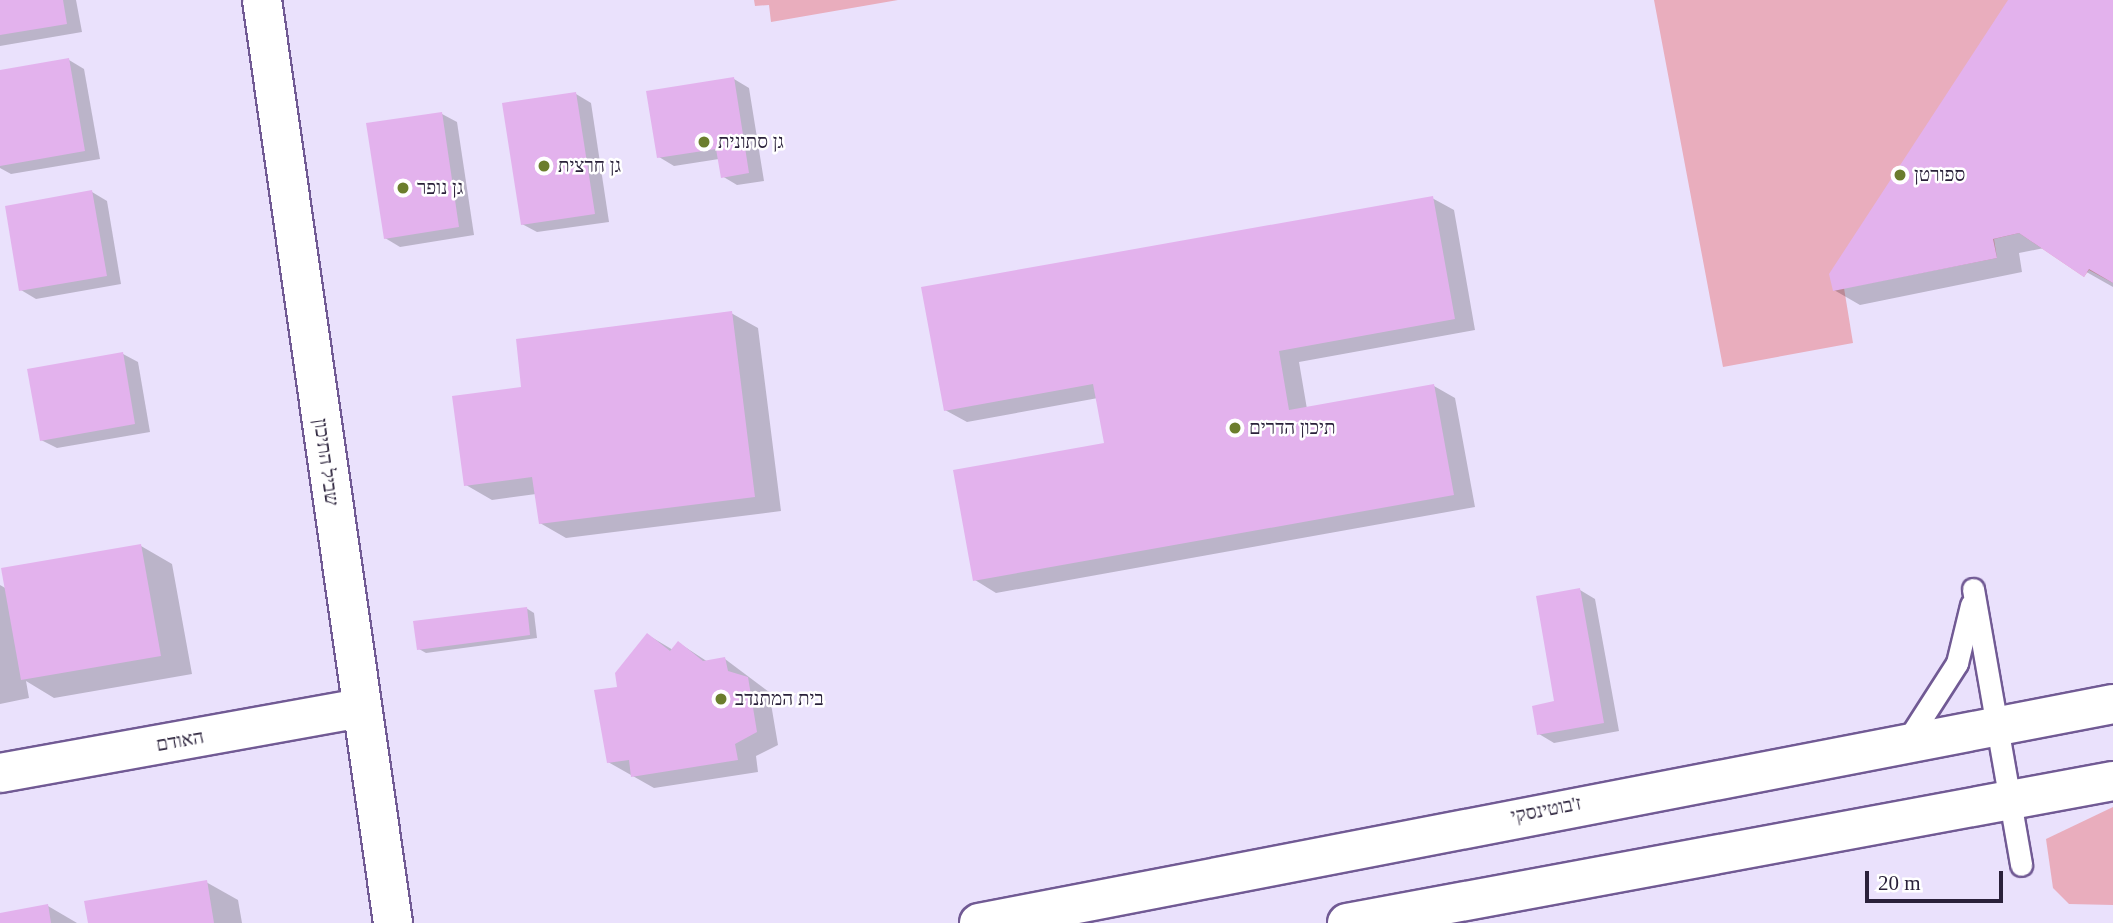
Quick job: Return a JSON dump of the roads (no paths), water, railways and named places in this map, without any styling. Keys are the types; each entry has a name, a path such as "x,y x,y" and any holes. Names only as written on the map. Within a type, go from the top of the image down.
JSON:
{"street":[{"name":"שביל התיכון","path":"262,0 360,708 393,923"},
{"name":"ז'בוטינסקי","path":"979,923 1907,741 2113,705"},
{"name":"האודם","path":"0,773 360,708"},
{"path":"1347,923 2113,781"}],"lane":[{"path":"1907,741 1957,663 1973,589 2021,865"}],"place":[{"name":"גן סתונית","path":"704,142"},
{"name":"גן חרצית","path":"544,166"},
{"name":"ספורטן","path":"1900,175"},
{"name":"גן נופר","path":"403,188"},
{"name":"תיכון הדרים","path":"1235,428"},
{"name":"בית המתנדב","path":"721,699"}]}
